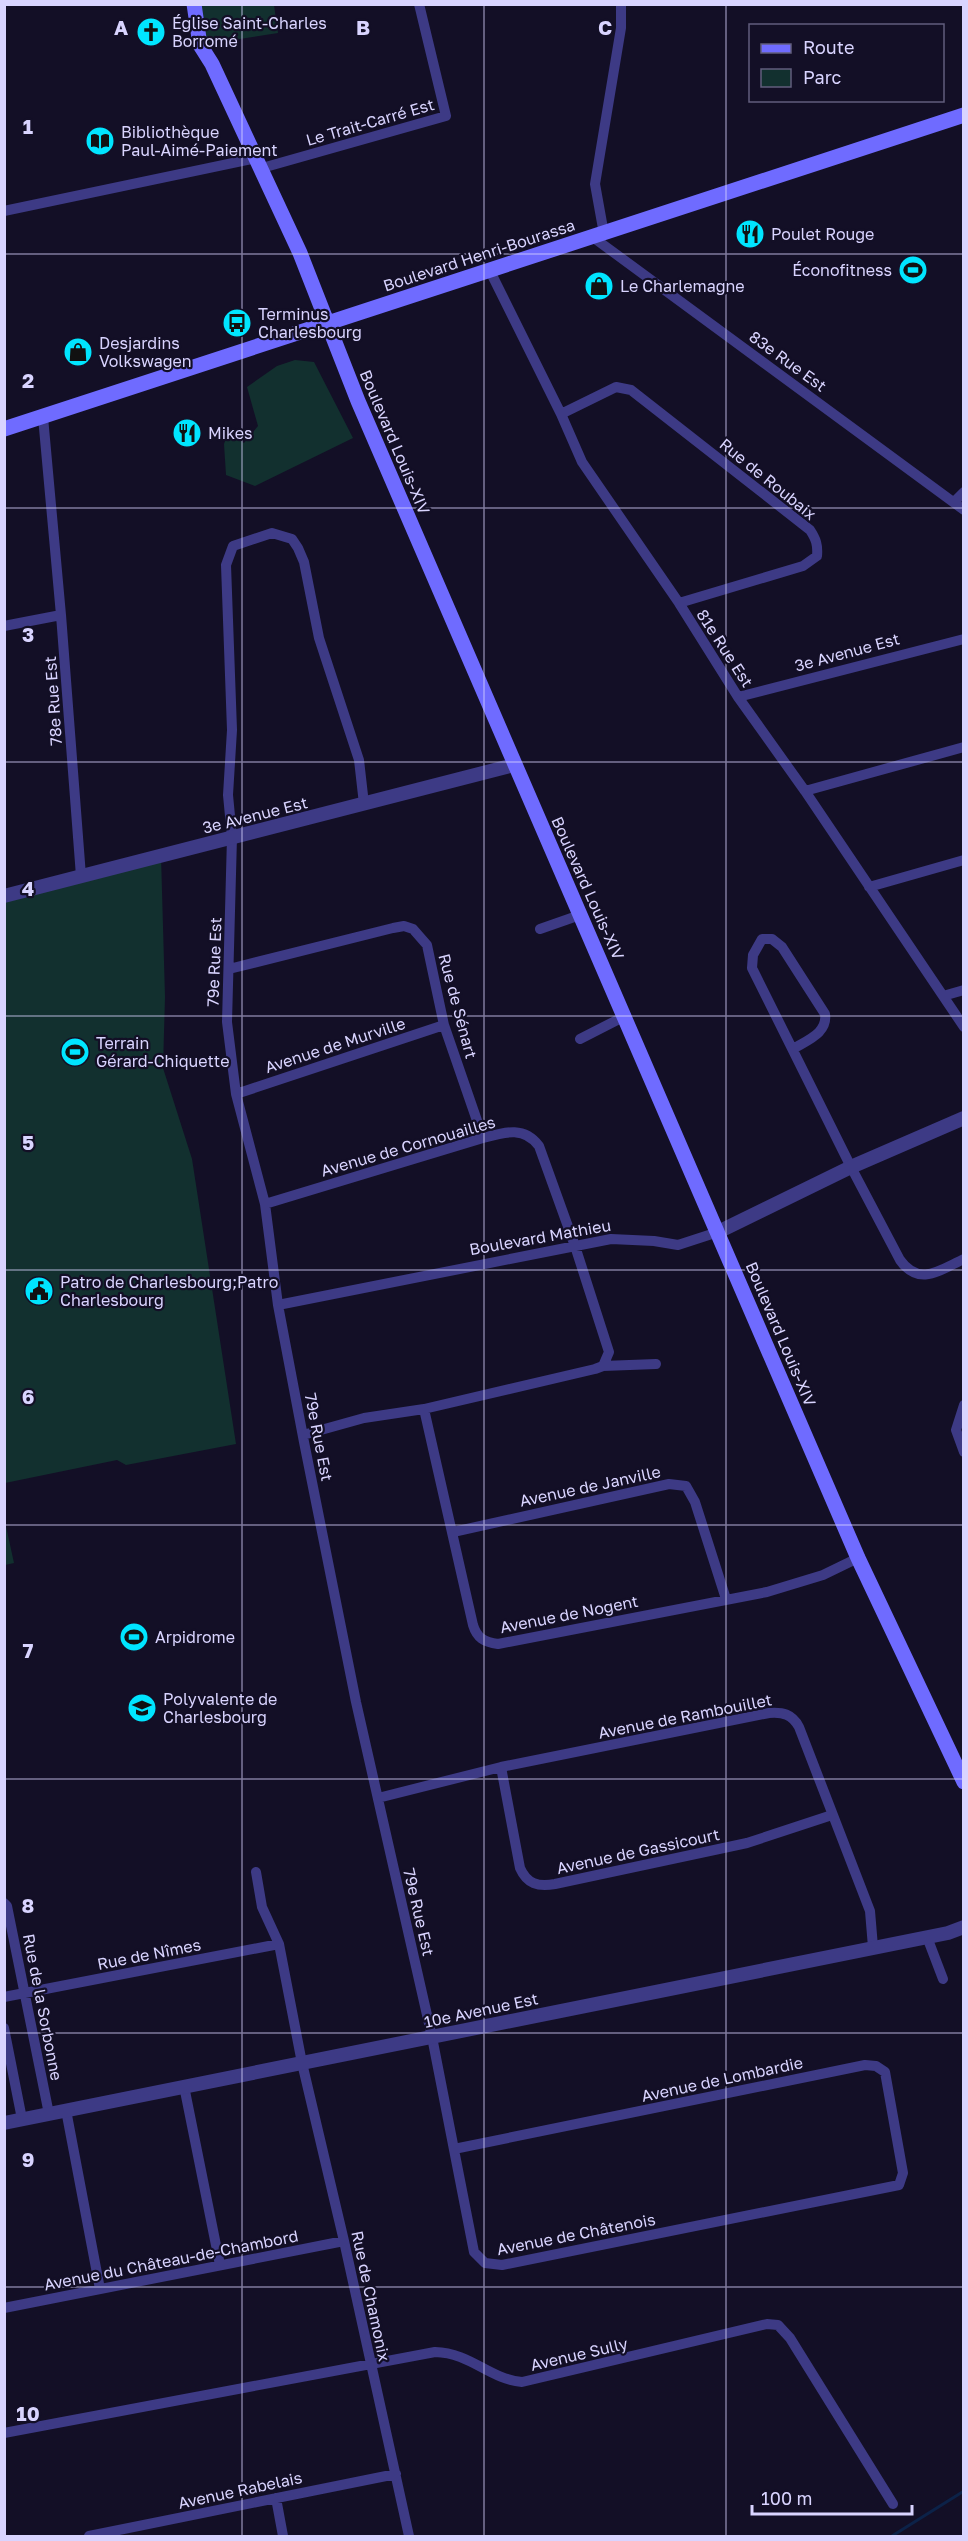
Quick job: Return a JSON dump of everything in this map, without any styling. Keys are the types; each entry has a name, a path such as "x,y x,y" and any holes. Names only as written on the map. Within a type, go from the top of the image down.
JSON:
{"main road":[{"name":"Boulevard Louis-XIV","path":"194,4 200,45 212,64 300,253 326,323 514,765 625,1016 858,1558 963,1782"},
{"name":"Boulevard Henri-Bourassa","path":"4,429 963,115"}],"street":[{"name":"Le Trait-Carré Est","path":"4,212 259,163 446,116 419,4"},
{"path":"599,236 595,184 621,28 621,4"},
{"name":"83e Rue Est","path":"599,236 963,510"},
{"name":"81e Rue Est","path":"489,269 561,414 582,462 679,603 738,697 805,791 963,1027"},
{"name":"Rue de Roubaix","path":"561,414 616,387 632,390 810,530 815,539 818,547 817,556 803,566 679,603"},
{"name":"78e Rue Est","path":"43,417 81,876"},
{"path":"954,502 963,492"},
{"name":"79e Rue Est","path":"364,804 359,759 319,638 304,562 298,548 292,539 272,533 233,546 226,565 232,730 228,795 232,837 227,1022 236,1094 265,1204 278,1305 303,1435 378,1798 432,2037"},
{"path":"4,626 61,615"},
{"name":"3e Avenue Est","path":"738,697 963,639"},
{"path":"805,791 963,747"},
{"name":"3e Avenue Est","path":"4,896 514,765"},
{"path":"870,887 963,860"},
{"path":"540,929 580,915"},
{"name":"Rue de Sénart","path":"229,969 404,926 413,929 427,945 444,1025 483,1138"},
{"path":"793,1049 823,1030 827,1023 825,1014 782,947 772,939 762,939 753,955 752,968 851,1167 907,1270 923,1275 963,1259"},
{"path":"943,996 963,990"},
{"path":"580,1039 625,1016"},
{"name":"Avenue de Murville","path":"236,1094 444,1025"},
{"name":"Boulevard Mathieu","path":"278,1305 611,1239 654,1241 678,1245 718,1232 851,1167 963,1118"},
{"name":"Avenue de Cornouailles","path":"265,1204 483,1138 508,1132 526,1133 533,1137 539,1146 607,1342 609,1352 603,1366"},
{"path":"303,1435 364,1418 424,1408 603,1366 656,1364"},
{"path":"963,1405 956,1430 963,1452"},
{"name":"Avenue de Nogent","path":"424,1408 472,1625 481,1639 488,1643 498,1644 767,1592 823,1575 858,1558"},
{"name":"Avenue de Janville","path":"453,1532 669,1484 679,1484 686,1486 695,1502 726,1599"},
{"name":"Avenue de Rambouillet","path":"378,1798 501,1767 769,1713 781,1713 795,1720 870,1911 873,1947"},
{"name":"Avenue de Gassicourt","path":"501,1767 520,1868 524,1878 538,1886 747,1843 832,1815"},
{"path":"256,1872 262,1907 279,1944 302,2063"},
{"name":"Rue de la Sorbonne","path":"6,1905 49,2114"},
{"name":"10e Avenue Est","path":"4,2123 927,1937 963,1927"},
{"path":"927,1937 943,1980"},
{"name":"Rue de Nîmes","path":"4,1997 279,1944"},
{"path":"4,2028 22,2119"},
{"name":"Avenue de Châtenois","path":"432,2037 474,2252 479,2259 492,2265 502,2265 899,2185 901,2181"},
{"name":"Rue de Chamonix","path":"302,2063 409,2536"},
{"name":"Avenue de Lombardie","path":"454,2149 865,2065 876,2066 885,2072 900,2151 903,2174 901,2181"},
{"path":"184,2086 220,2265"},
{"path":"66,2110 100,2289"},
{"name":"Avenue du Château-de-Chambord","path":"4,2308 344,2241"},
{"name":"Avenue Sully","path":"4,2433 371,2363 446,2352 468,2358 501,2378 522,2382 767,2324 778,2325 790,2338 893,2504"},
{"name":"Avenue Rabelais","path":"89,2536 396,2474"},
{"path":"276,2498 283,2536"}],"green space":[{"path":"194,5 274,5 278,33 200,45"},
{"path":"295,360 314,362 353,438 255,486 226,475 224,444 228,433 244,443 258,426 247,387 277,366"},
{"path":"161,856 165,997 163,1068 192,1159 236,1444 126,1465 117,1460 5,1483 5,896"},
{"path":"4,1517 14,1563 5,1565 4,1565"}],"waterway":[{"path":"892,2536 964,2491"}],"place":[{"name":"Église Saint-Charles Borromé","path":"151,32"},
{"name":"Bibliothèque Paul-Aimé-Paiement","path":"100,141"},
{"name":"Poulet Rouge","path":"750,234"},
{"name":"Éconofitness","path":"913,270"},
{"name":"Le Charlemagne","path":"599,286"},
{"name":"Terminus Charlesbourg","path":"237,323"},
{"name":"Desjardins Volkswagen","path":"78,352"},
{"name":"Mikes","path":"187,433"},
{"name":"Terrain Gérard-Chiquette","path":"75,1052"},
{"name":"Patro de Charlesbourg;Patro Charlesbourg","path":"39,1291"},
{"name":"Arpidrome","path":"134,1637"},
{"name":"Polyvalente de Charlesbourg","path":"142,1708"}]}
